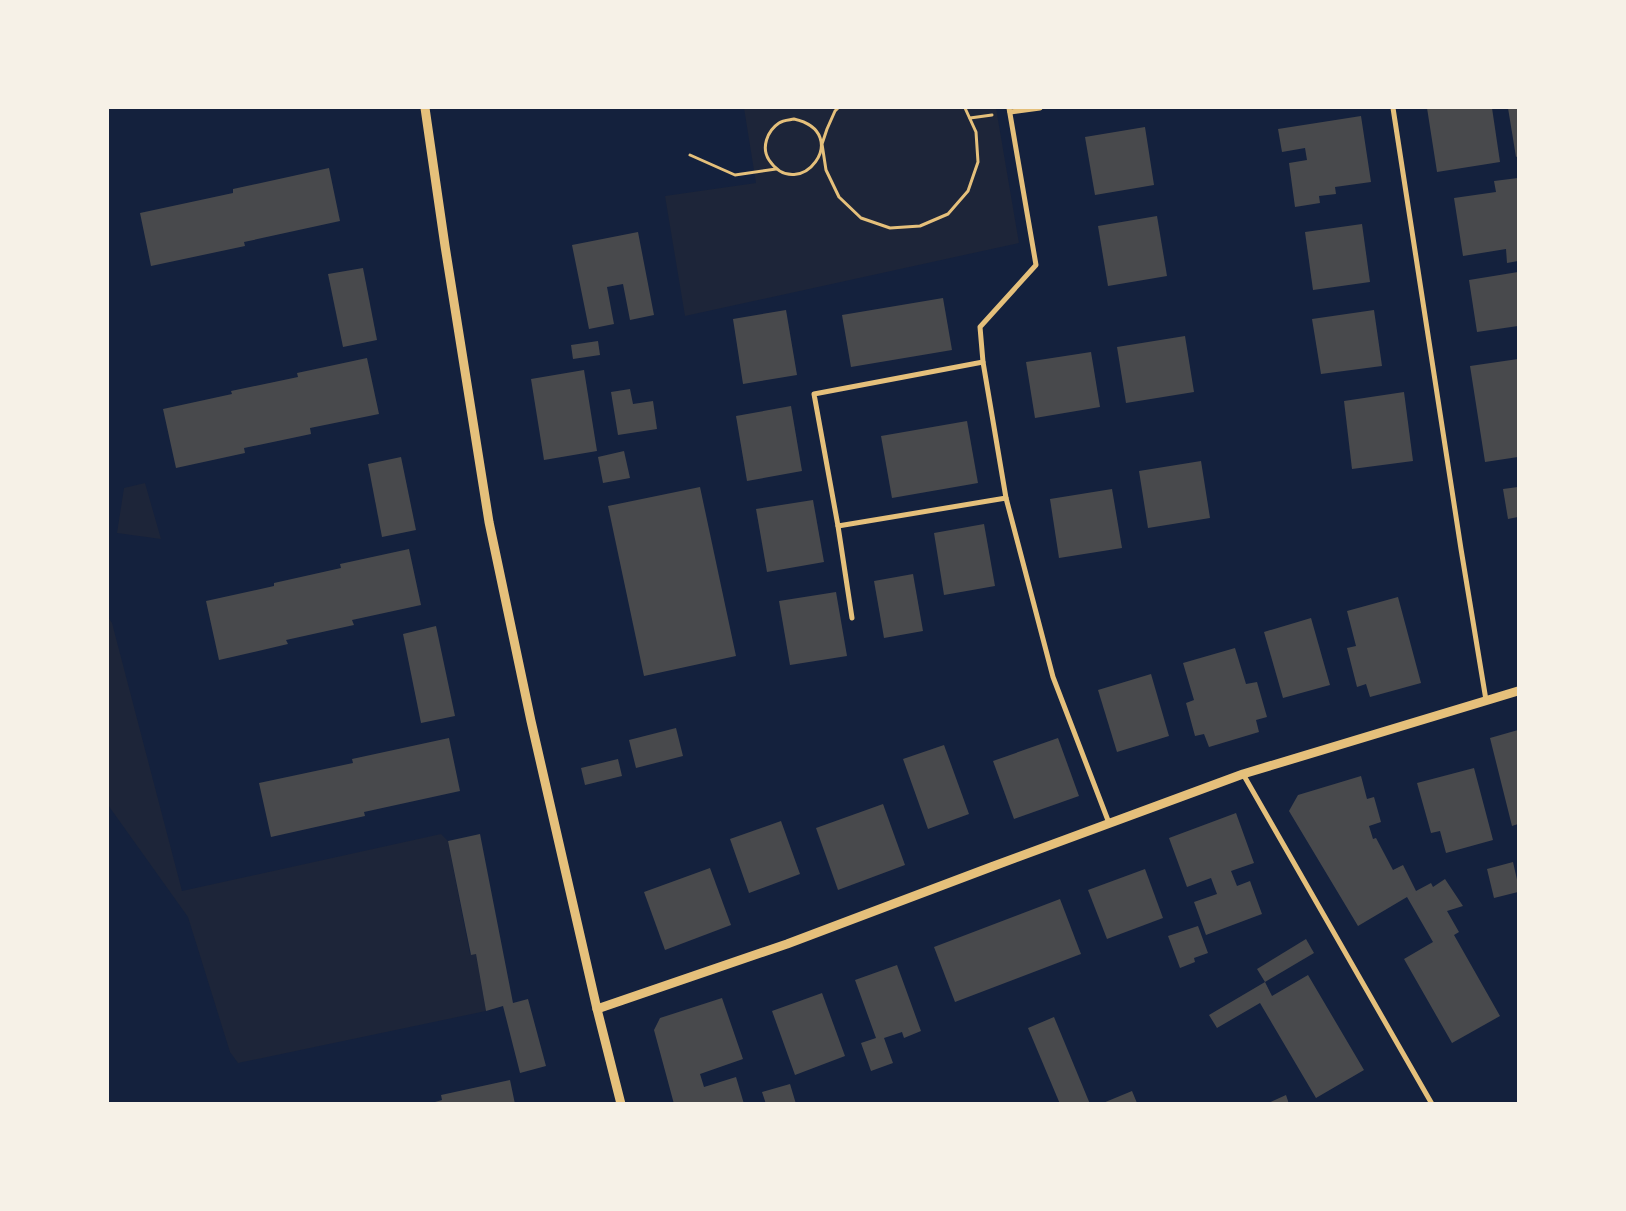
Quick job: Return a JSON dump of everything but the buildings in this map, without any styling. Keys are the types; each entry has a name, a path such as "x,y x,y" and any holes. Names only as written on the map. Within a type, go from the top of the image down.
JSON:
{"street":[{"path":"425,108 444,246 489,522 530,721 621,1104"},
{"path":"1040,108 1010,110 1036,265 980,327 983,362 1006,498 1052,677 1109,823"},
{"path":"1393,108 1486,700"},
{"path":"852,618 838,526 814,394 983,362"},
{"path":"838,526 1006,498"},
{"path":"598,1009 787,944 1243,774 1518,691"},
{"path":"1243,774 1432,1104"}],"path":[{"path":"838,108 827,128 822,144 819,157 812,168 800,174 786,174 776,169 767,156 766,143 770,130 780,122 794,119 807,122 816,131 822,144 826,170 839,198 861,218 890,228 920,226 948,214 968,191 978,162 976,132 965,108"},
{"path":"690,155 735,175 776,169"}],"shaded area":[{"path":"744,108 996,108 1019,243 685,316 665,196 756,183"},
{"path":"145,483 161,539 117,533 124,488"},
{"path":"108,617 112,623 182,891 441,834 448,841 470,954 476,954 486,1011 238,1063 230,1052 188,917 108,805"}]}
